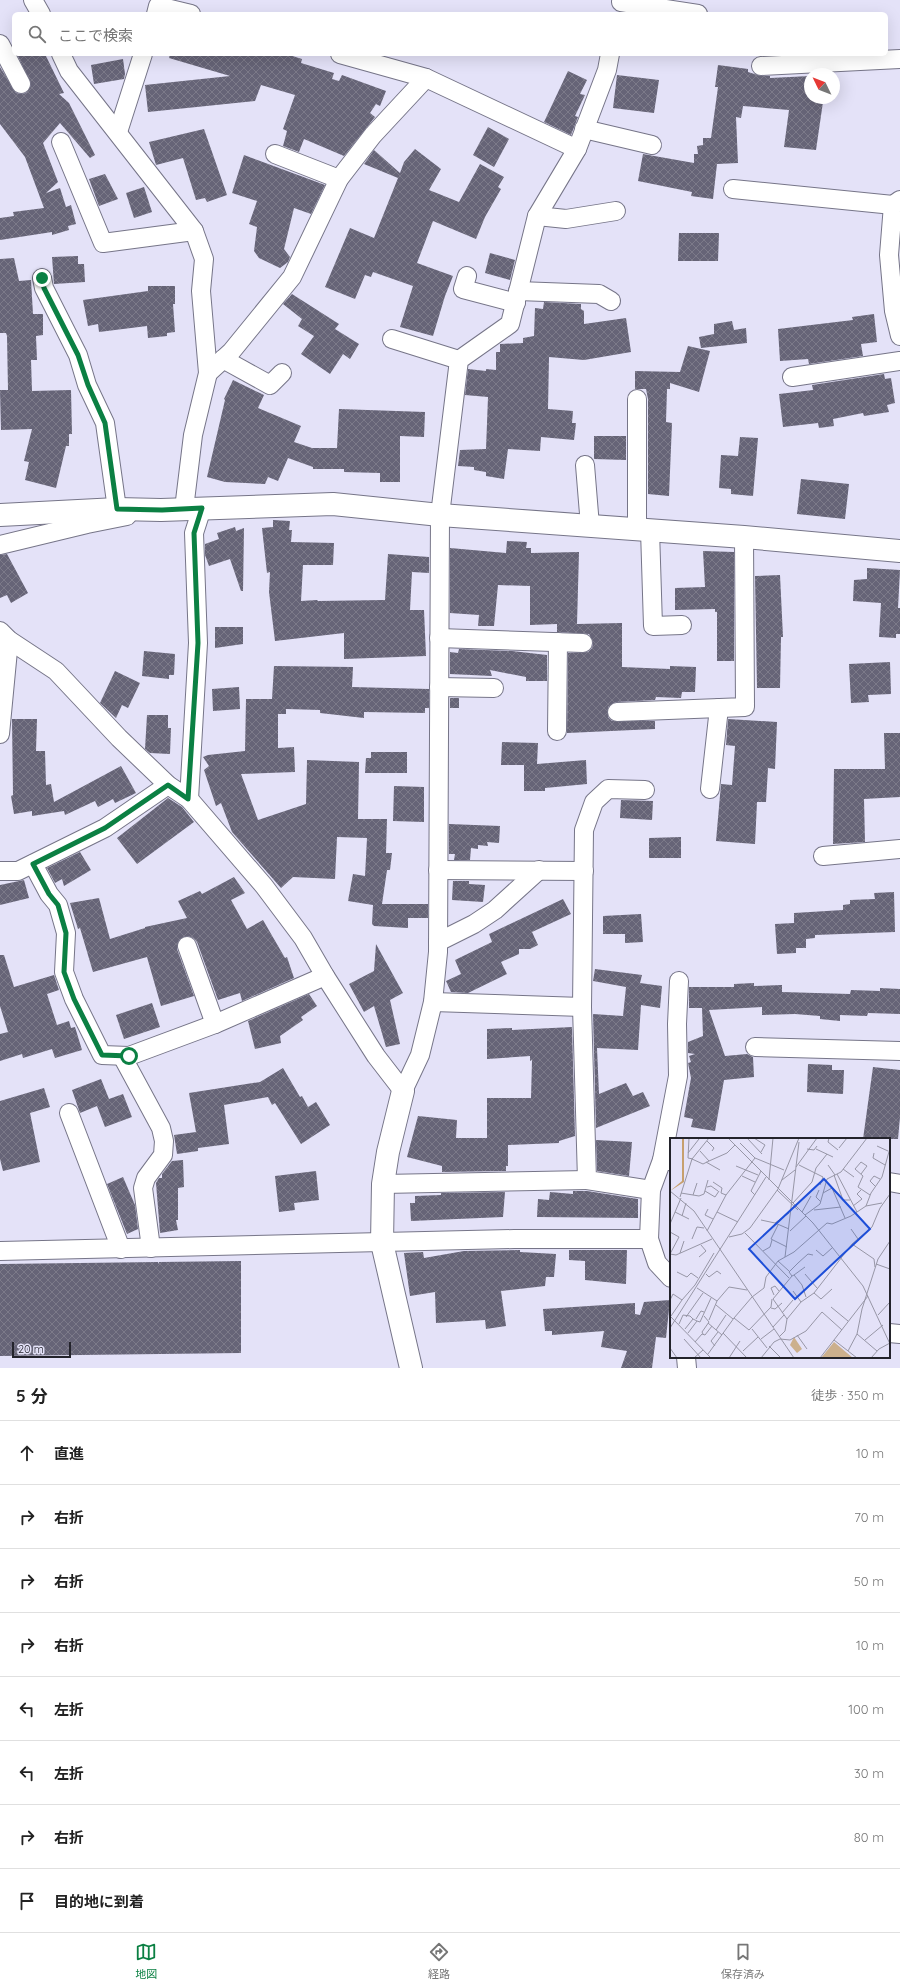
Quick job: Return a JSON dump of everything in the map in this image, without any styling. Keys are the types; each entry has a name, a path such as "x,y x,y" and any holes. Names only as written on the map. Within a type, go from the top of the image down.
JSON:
{"street":[{"path":"34,0 39,12"},
{"path":"620,5 681,12"},
{"path":"156,12 158,6 183,12"},
{"path":"0,44 21,84"},
{"path":"62,56 69,71 194,231 204,259 201,291 208,373 193,435 193,508 198,643 188,799"},
{"path":"118,132 142,56"},
{"path":"347,56 426,78 577,149"},
{"path":"411,1368 382,1243 383,1184 388,1152 403,1091 420,1055 433,1002 438,942 440,515 459,360 510,324 537,216 577,149 607,70 610,56"},
{"path":"761,66 900,59"},
{"path":"208,373 223,359 292,277 339,179 373,135 426,78"},
{"path":"584,129 652,145"},
{"path":"61,142 103,243 194,231"},
{"path":"275,154 339,179"},
{"path":"733,189 897,203 889,255 900,336"},
{"path":"537,216 566,219 616,211"},
{"path":"467,276 463,289 517,297 599,294 610,301"},
{"path":"42,278 44,288 78,355 88,385 105,423 117,509"},
{"path":"392,339 459,360"},
{"path":"223,359 270,385 282,373"},
{"path":"792,377 900,362"},
{"path":"637,400 644,530 653,626 682,625"},
{"path":"585,465 590,526"},
{"path":"0,515 117,509 162,510 333,504 440,515 744,537 900,551"},
{"path":"0,544 87,524 162,510"},
{"path":"617,712 745,707 744,537"},
{"path":"0,734 5,636"},
{"path":"5,636 56,671 119,738 168,785 188,799 264,886 303,938 325,976 376,1056 403,1091"},
{"path":"439,638 583,643"},
{"path":"557,731 558,642"},
{"path":"439,687 494,688"},
{"path":"710,789 719,708"},
{"path":"0,871 18,871 105,828 168,785"},
{"path":"587,1180 582,1007 584,830 594,802 608,789 646,790"},
{"path":"823,856 900,849"},
{"path":"33,864 49,894 58,905 66,933 64,972 74,999 102,1055 129,1056 215,1024 325,976"},
{"path":"438,870 584,871"},
{"path":"438,942 474,924 495,910 538,870"},
{"path":"187,946 215,1024"},
{"path":"670,1277 657,1263 649,1239 651,1190 666,1161 678,1076 677,1024 679,981"},
{"path":"433,1002 582,1007"},
{"path":"755,1047 900,1051"},
{"path":"122,1056 161,1128 164,1141 163,1154 146,1178 143,1188 151,1248"},
{"path":"69,1113 121,1249"},
{"path":"383,1184 587,1180 651,1190"},
{"path":"890,1182 900,1184"},
{"path":"0,1251 514,1239 649,1239"},
{"path":"890,1333 900,1334"}],"building":[{"path":"18,56 46,56 64,93 59,94 69,103 95,155 90,158 60,123 43,143 58,182 46,193 60,188 66,207 71,205 76,224 68,226 69,230 52,235 52,232 0,240 0,218 14,216 13,212 44,208 25,157 0,124 0,67 16,93 26,93 31,85"},
{"path":"170,56 292,56 302,59 301,63 334,73 332,79 339,81 342,75 386,91 380,106 376,104 370,113 375,117 344,156 304,139 299,152 283,146 287,131 283,129 295,95 261,85 255,101 148,112 145,85 230,76 169,58"},
{"path":"123,59 125,74 124,79 94,84 91,65"},
{"path":"718,65 748,69 748,72 761,76 770,76 770,78 804,76 804,104 823,104 816,150 784,147 789,110 743,106 741,118 736,117 738,163 717,164 713,199 691,196 692,192 638,181 643,154 694,163 694,154 698,154 697,146 703,145 703,138 711,138 718,87 715,87"},
{"path":"568,71 587,80 580,94 585,95 575,116 578,117 571,135 544,122"},
{"path":"617,75 659,80 654,113 613,108"},
{"path":"488,127 509,139 494,167 473,155"},
{"path":"204,129 227,195 207,202 205,198 196,200 183,158 156,165 149,142"},
{"path":"415,149 441,169 429,190 459,202 480,164 504,177 498,187 501,189 485,217 476,239 433,221 417,263 453,276 445,296 433,336 400,327 413,286 373,272 371,277 365,275 355,299 325,287 350,228 374,238 398,178 364,164 374,150 400,173 404,162"},
{"path":"244,155 325,185 311,214 294,208 284,249 290,257 288,262 280,268 259,258 254,251 257,227 249,224 257,201 232,193"},
{"path":"105,174 118,199 99,206 89,179"},
{"path":"144,187 152,212 134,218 126,193"},
{"path":"679,233 719,233 718,261 678,261"},
{"path":"490,253 515,260 510,280 485,273"},
{"path":"78,256 78,264 84,264 85,282 54,284 52,257"},
{"path":"14,258 19,281 31,280 33,314 43,314 43,335 36,336 37,360 31,360 32,391 71,390 72,434 69,434 69,446 66,446 56,488 25,480 29,462 24,461 32,429 1,430 0,390 8,390 7,336 6,333 0,333 0,259"},
{"path":"148,286 175,286 175,304 173,304 175,332 167,333 167,336 148,338 147,326 99,332 98,324 88,326 83,300 148,291"},
{"path":"292,294 339,324 335,329 359,344 350,359 343,354 330,374 301,354 314,336 298,326 302,319 283,304"},
{"path":"544,302 581,304 581,309 584,311 584,324 626,318 631,352 584,360 549,357 548,409 573,411 572,423 576,423 574,440 541,437 540,451 508,449 504,479 486,476 486,472 474,470 474,467 458,466 460,450 486,449 488,397 465,395 468,369 486,371 486,369 496,370 496,352 500,352 500,344 523,343 523,338 534,336 535,308 543,309"},
{"path":"874,314 877,342 861,344 863,356 809,364 808,359 780,361 778,329 853,320 852,317"},
{"path":"732,321 734,330 746,328 747,343 701,348 699,337 714,334 714,324"},
{"path":"688,346 710,351 699,392 670,383 670,389 667,389 666,422 672,423 669,496 648,494 648,399 646,389 635,389 635,371 680,372"},
{"path":"884,374 885,379 891,378 895,403 887,405 889,412 864,416 863,413 833,419 834,426 819,428 818,423 783,427 779,394 813,390 812,385"},
{"path":"233,380 264,395 258,408 301,426 294,442 312,448 337,448 339,409 425,412 424,437 400,436 400,482 380,482 380,473 344,472 344,469 313,469 313,467 288,458 278,481 268,477 265,484 225,482 207,477 224,399"},
{"path":"594,436 626,436 626,460 594,459"},
{"path":"740,437 758,438 753,496 731,494 731,489 719,488 721,455 738,456"},
{"path":"801,479 849,484 845,519 797,514"},
{"path":"273,520 290,521 289,530 292,530 291,542 334,543 333,565 303,565 301,601 385,600 388,554 429,557 429,573 412,572 410,610 424,610 426,656 344,659 344,633 275,641 269,592 270,572 267,573 262,528 273,527"},
{"path":"235,527 236,531 244,528 243,591 241,591 230,559 209,566 205,555 205,544 219,539 217,533"},
{"path":"507,541 527,542 526,548 531,548 531,553 579,552 577,624 622,623 622,667 670,669 670,666 696,667 695,692 682,692 681,698 656,697 655,700 616,702 608,707 608,717 612,721 655,721 655,729 567,733 568,653 588,652 592,648 593,643 589,634 557,632 557,624 530,625 530,586 498,585 494,626 478,626 479,615 450,613 450,548 506,553"},
{"path":"703,551 734,552 734,661 717,661 717,612 715,612 715,609 675,610 675,588 705,587"},
{"path":"7,554 28,593 11,603 7,595 0,598 0,555"},
{"path":"867,568 900,570 898,608 900,608 900,634 896,634 896,638 879,637 881,603 853,601 854,580 867,579"},
{"path":"780,575 783,637 781,637 780,688 757,688 755,576"},
{"path":"215,627 243,627 243,644 215,648"},
{"path":"459,649 512,651 547,655 547,681 526,681 526,677 490,670 492,676 450,674 450,652 458,653"},
{"path":"144,651 175,654 174,675 169,675 169,679 142,676"},
{"path":"890,662 891,694 868,695 869,702 851,703 849,664"},
{"path":"274,666 353,667 352,687 429,689 429,708 425,708 425,713 364,712 364,718 320,713 320,710 286,709 286,714 278,714 278,748 294,747 295,772 241,774 258,820 306,804 307,760 359,762 358,819 387,819 386,853 392,853 390,870 387,870 382,904 428,904 428,918 408,918 408,928 374,926 372,924 373,905 348,901 353,874 365,876 367,838 337,837 335,879 293,877 281,888 232,832 221,803 216,806 204,770 209,766 203,757 208,755 245,751 246,699 272,699"},
{"path":"115,671 140,683 128,708 122,705 116,718 100,703"},
{"path":"239,687 240,709 213,711 212,689"},
{"path":"450,698 459,698 459,708 450,708"},
{"path":"147,715 168,715 168,728 171,728 170,754 150,753 145,749"},
{"path":"12,719 37,719 36,751 45,751 46,785 51,784 54,802 121,766 136,793 115,803 113,799 98,807 95,801 65,815 64,811 32,816 32,811 14,814 11,796 13,795"},
{"path":"728,719 777,722 775,769 768,768 766,802 757,802 755,844 716,841 721,784 732,785 735,746 726,745"},
{"path":"884,733 900,733 900,797 864,799 865,842 833,844 834,769 885,769"},
{"path":"502,742 538,743 537,764 586,760 587,784 545,788 545,791 524,791 524,765 501,765"},
{"path":"371,752 407,752 407,773 365,773 366,758 371,758"},
{"path":"394,786 424,787 424,822 393,821"},
{"path":"168,798 182,807 194,822 137,864 117,838"},
{"path":"621,800 653,801 652,820 620,818"},
{"path":"449,824 500,826 499,843 487,842 488,846 478,845 478,849 471,848 470,860 454,860 455,854 449,854"},
{"path":"681,837 681,858 649,858 649,838"},
{"path":"80,852 91,870 64,886 62,879 55,883 47,868"},
{"path":"234,877 245,893 231,900 247,929 263,920 285,958 287,957 294,978 242,1001 240,993 218,1000 197,942 188,936 179,940 177,949 194,996 161,1006 147,957 93,972 80,928 78,929 70,903 99,898 110,939 145,927 187,918 178,901 200,891 202,894"},
{"path":"24,880 29,898 0,905 0,885"},
{"path":"453,881 469,881 469,884 485,885 483,902 452,900"},
{"path":"894,892 895,932 815,935 815,938 806,939 806,948 796,948 796,953 777,954 775,924 794,923 794,913 843,910 843,905 850,904 850,900 875,899 874,893"},
{"path":"563,899 571,914 532,932 538,945 530,949 519,949 519,954 501,962 507,974 468,993 451,992 446,981 461,974 455,960 492,942 489,934"},
{"path":"641,914 643,942 625,943 625,934 603,934 603,916"},
{"path":"376,944 403,993 390,1000 400,1044 386,1047 374,1006 364,1012 349,984 374,971"},
{"path":"0,955 4,955 14,987 54,975 59,990 47,994 57,1025 69,1021 71,1028 75,1027 82,1050 55,1058 52,1049 23,1058 22,1054 0,1061 0,1034 8,1032 0,1006"},
{"path":"595,969 642,975 640,983 662,986 660,1008 641,1005 638,1050 597,1048 599,1094 626,1083 633,1096 643,1092 650,1106 596,1128 593,1014 623,1016 626,987 593,981"},
{"path":"754,983 754,986 782,985 782,992 850,994 851,990 880,991 880,988 900,989 900,1014 868,1013 867,1016 840,1015 840,1021 820,1019 820,1016 795,1014 762,1015 762,1007 709,1010 725,1056 747,1054 753,1057 754,1077 724,1080 715,1131 691,1127 693,1119 684,1117 691,1078 688,1063 691,1062 689,1056 695,1054 688,1053 688,1042 703,1036 702,1008 689,1008 689,987 734,987 734,984"},
{"path":"309,994 317,1006 301,1017 303,1020 280,1036 281,1043 255,1049 248,1021"},
{"path":"152,1003 160,1027 124,1039 116,1015"},
{"path":"572,1027 575,1136 559,1141 559,1143 508,1145 508,1166 506,1166 506,1171 442,1172 442,1166 407,1157 418,1116 457,1120 456,1138 487,1138 487,1098 531,1098 532,1060 530,1061 530,1056 487,1059 487,1029 512,1028 512,1030"},
{"path":"808,1064 832,1065 832,1070 844,1070 843,1094 807,1092"},
{"path":"873,1067 900,1070 900,1117 898,1139 863,1138"},
{"path":"283,1068 300,1097 302,1096 308,1107 316,1102 330,1125 301,1144 275,1103 272,1105 268,1097 224,1105 229,1144 198,1148 198,1151 177,1154 174,1135 196,1132 189,1093 260,1082"},
{"path":"101,1079 109,1099 123,1094 132,1117 105,1127 97,1106 80,1113 72,1090"},
{"path":"44,1088 50,1107 30,1113 40,1162 3,1171 0,1159 0,1101"},
{"path":"596,1140 632,1142 629,1176 597,1171"},
{"path":"183,1160 184,1187 178,1188 178,1220 176,1220 178,1230 160,1233 156,1183 159,1178 162,1178 162,1174 172,1161"},
{"path":"316,1171 319,1200 294,1203 295,1210 279,1212 275,1176"},
{"path":"123,1177 135,1205 138,1229 127,1234 107,1184"},
{"path":"573,1191 587,1191 638,1199 638,1218 537,1217 538,1199 549,1200 550,1192 573,1194"},
{"path":"505,1192 503,1217 411,1221 410,1203 415,1203 415,1196 441,1195 441,1193"},
{"path":"520,1250 520,1252 556,1254 554,1277 546,1277 545,1286 501,1291 506,1326 486,1329 485,1320 436,1323 435,1292 410,1296 404,1253 423,1252 424,1258 464,1251"},
{"path":"569,1250 627,1250 626,1284 585,1280 585,1261 569,1260"},
{"path":"241,1261 241,1353 0,1356 0,1264 158,1262 159,1264 159,1262"},
{"path":"670,1300 666,1338 656,1337 652,1368 621,1368 627,1351 601,1347 604,1331 552,1335 552,1331 545,1331 543,1309 635,1303 635,1314 640,1315 644,1302"}],"route":[{"path":"42,278 44,288 78,355 88,385 105,423 117,509 162,510 202,508 194,533 198,643 188,799 168,785 105,828 33,864 49,894 58,905 66,933 64,972 74,999 102,1055 129,1056"}]}
